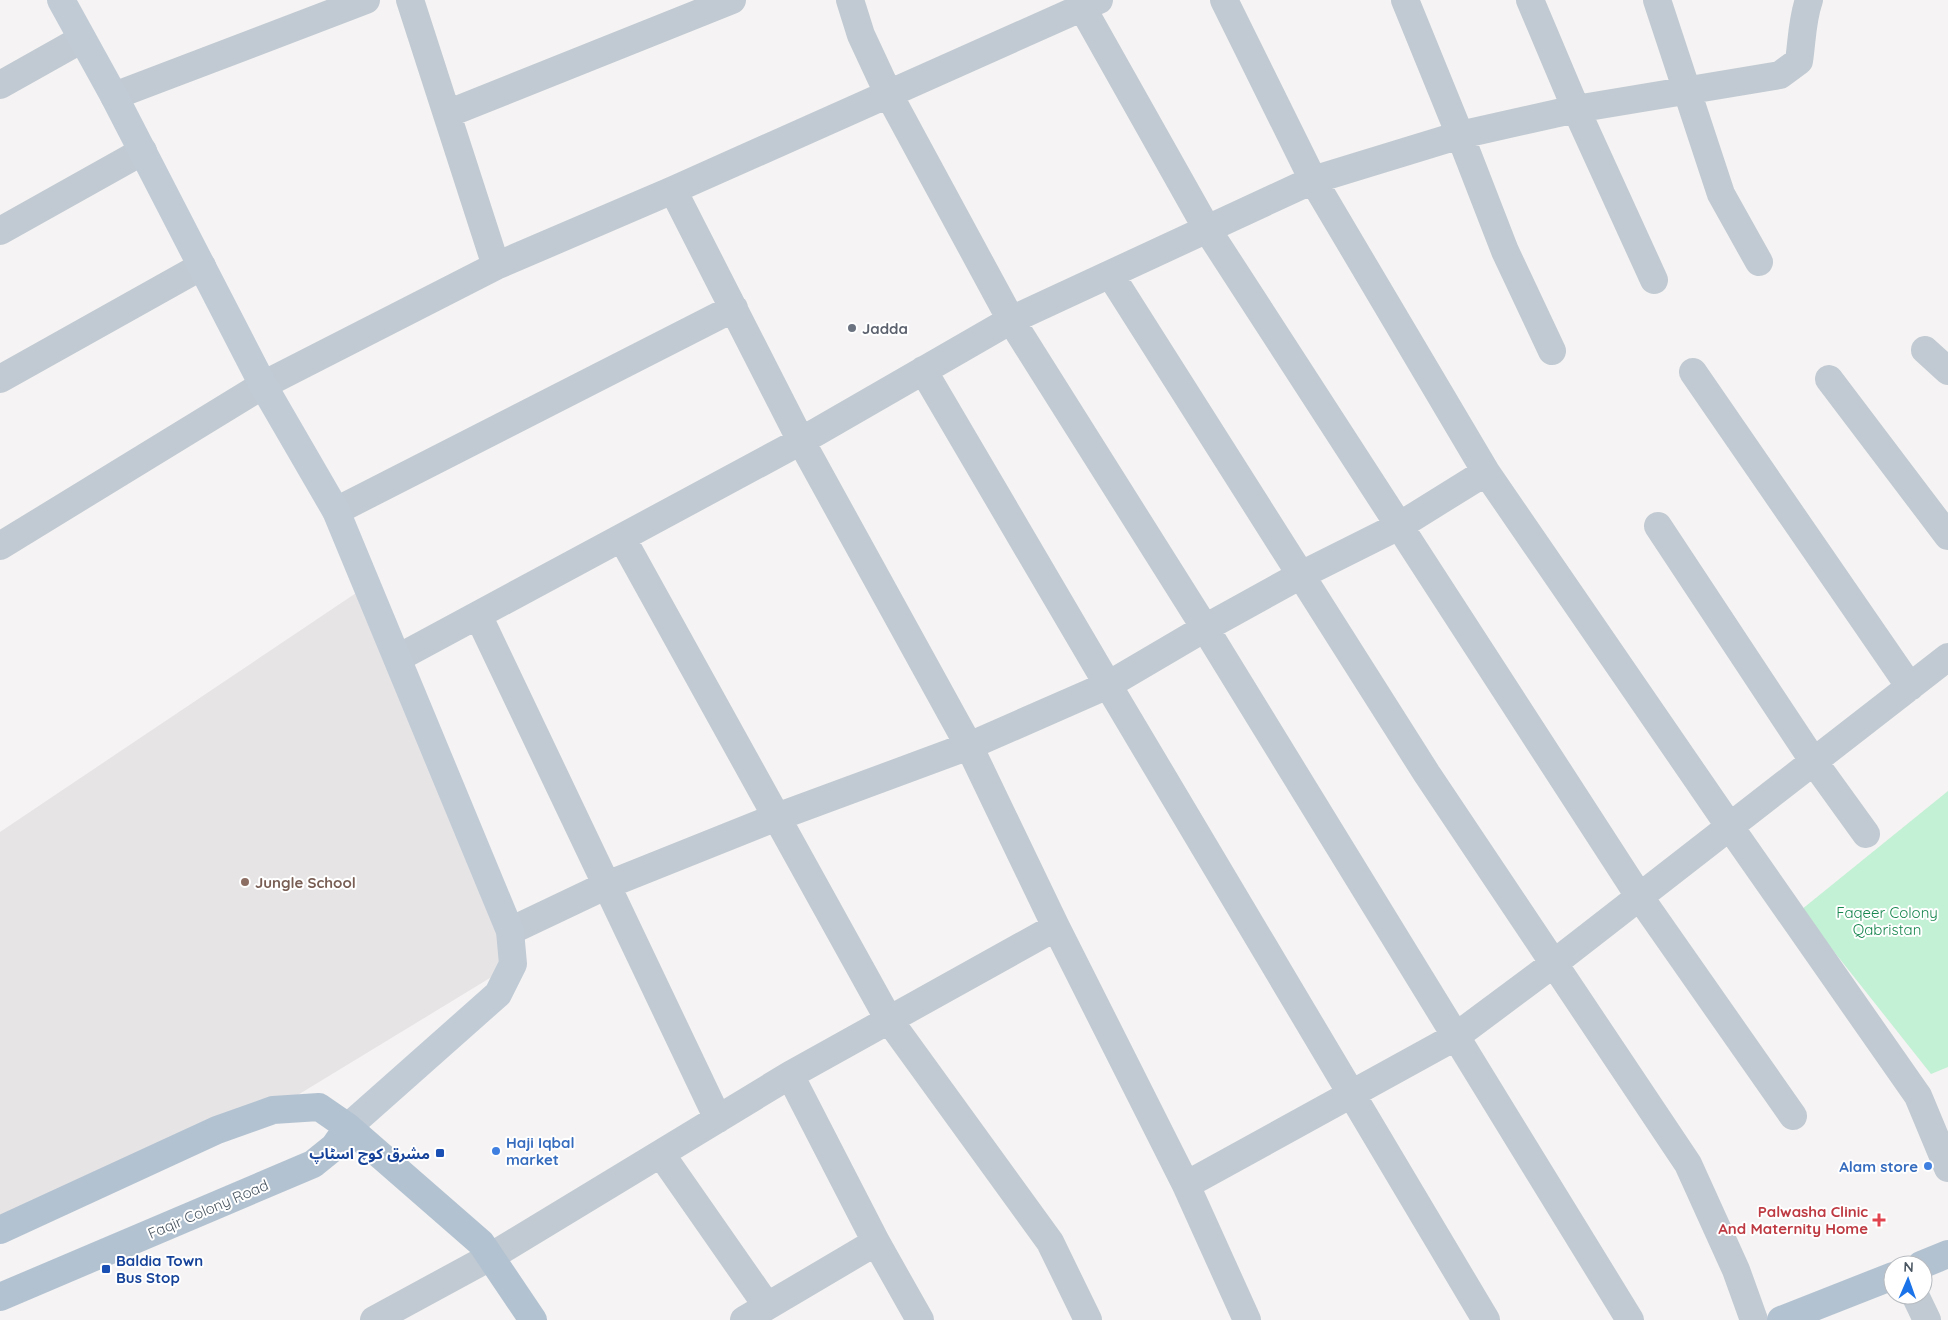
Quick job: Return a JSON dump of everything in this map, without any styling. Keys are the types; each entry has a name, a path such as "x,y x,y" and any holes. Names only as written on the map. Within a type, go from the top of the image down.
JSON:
{"main road":[{"path":"0,1230 217,1130 273,1110 319,1107 348,1127 481,1243 532,1320"},
{"name":"Faqir Colony Road","path":"0,1297 312,1164 334,1147 348,1127"},
{"path":"1933,1260 1948,1254"},
{"path":"1781,1320 1883,1280"}],"street":[{"path":"61,0 114,96 264,385 336,511 510,931 513,964 498,994 348,1127"},
{"path":"114,96 366,0"},
{"path":"410,0 496,266"},
{"path":"447,114 732,0"},
{"path":"850,0 862,35 888,93 1011,320 1205,628 1630,1320"},
{"path":"1224,0 1313,180 1486,472 1918,1096 1948,1168"},
{"path":"1405,0 1460,135 1504,251 1552,351"},
{"path":"1530,0 1576,109 1654,280"},
{"path":"1656,0 1688,90 1721,194 1759,262"},
{"path":"398,658 801,441 1011,320 1313,180 1460,135 1576,109 1780,75 1798,62 1803,37 1804,15 1809,0"},
{"path":"0,546 264,385 496,266 674,190 1091,4 1207,229 1639,896 1793,1116"},
{"path":"0,85 82,38"},
{"path":"0,231 143,151"},
{"path":"674,190 801,441 969,746 1056,927 1186,1185 1247,1320"},
{"path":"0,379 202,266"},
{"path":"1110,274 1427,774 1688,1164 1736,1270 1754,1320"},
{"path":"336,511 734,308"},
{"path":"1925,350 1948,371"},
{"path":"924,370 1108,685 1486,1320"},
{"path":"1694,372 1910,687"},
{"path":"1829,380 1948,536"},
{"path":"510,931 606,885 777,817 969,746 1108,685 1300,575 1399,526 1486,472"},
{"path":"1658,526 1814,762 1866,834"},
{"path":"622,538 889,1020 1050,1242 1088,1320"},
{"path":"478,615 718,1119"},
{"path":"1186,1185 1455,1037 1553,964 1948,657"},
{"path":"374,1320 490,1257 790,1075 1056,927"},
{"path":"790,1075 876,1242 920,1320"},
{"path":"661,1154 767,1306"},
{"path":"744,1320 876,1242"},
{"path":"1920,1305 1927,1320"}],"shaded area":[{"name":"Jungle School","path":"368,585 513,964 273,1110 0,1230 0,832"}],"green space":[{"name":"Faqeer Colony Qabristan","path":"1948,791 1948,1067 1931,1074 1801,910"}],"place":[{"name":"Jadda","path":"852,328"},
{"name":"Jungle School","path":"245,882"},
{"name":"Haji Iqbal market","path":"496,1151"},
{"name":"مشرق کوچ اسٹاپ","path":"440,1153"},
{"name":"Alam store","path":"1928,1166"},
{"name":"Palwasha Clinic And Maternity Home","path":"1879,1220"},
{"name":"Baldia Town Bus Stop","path":"106,1269"}]}
